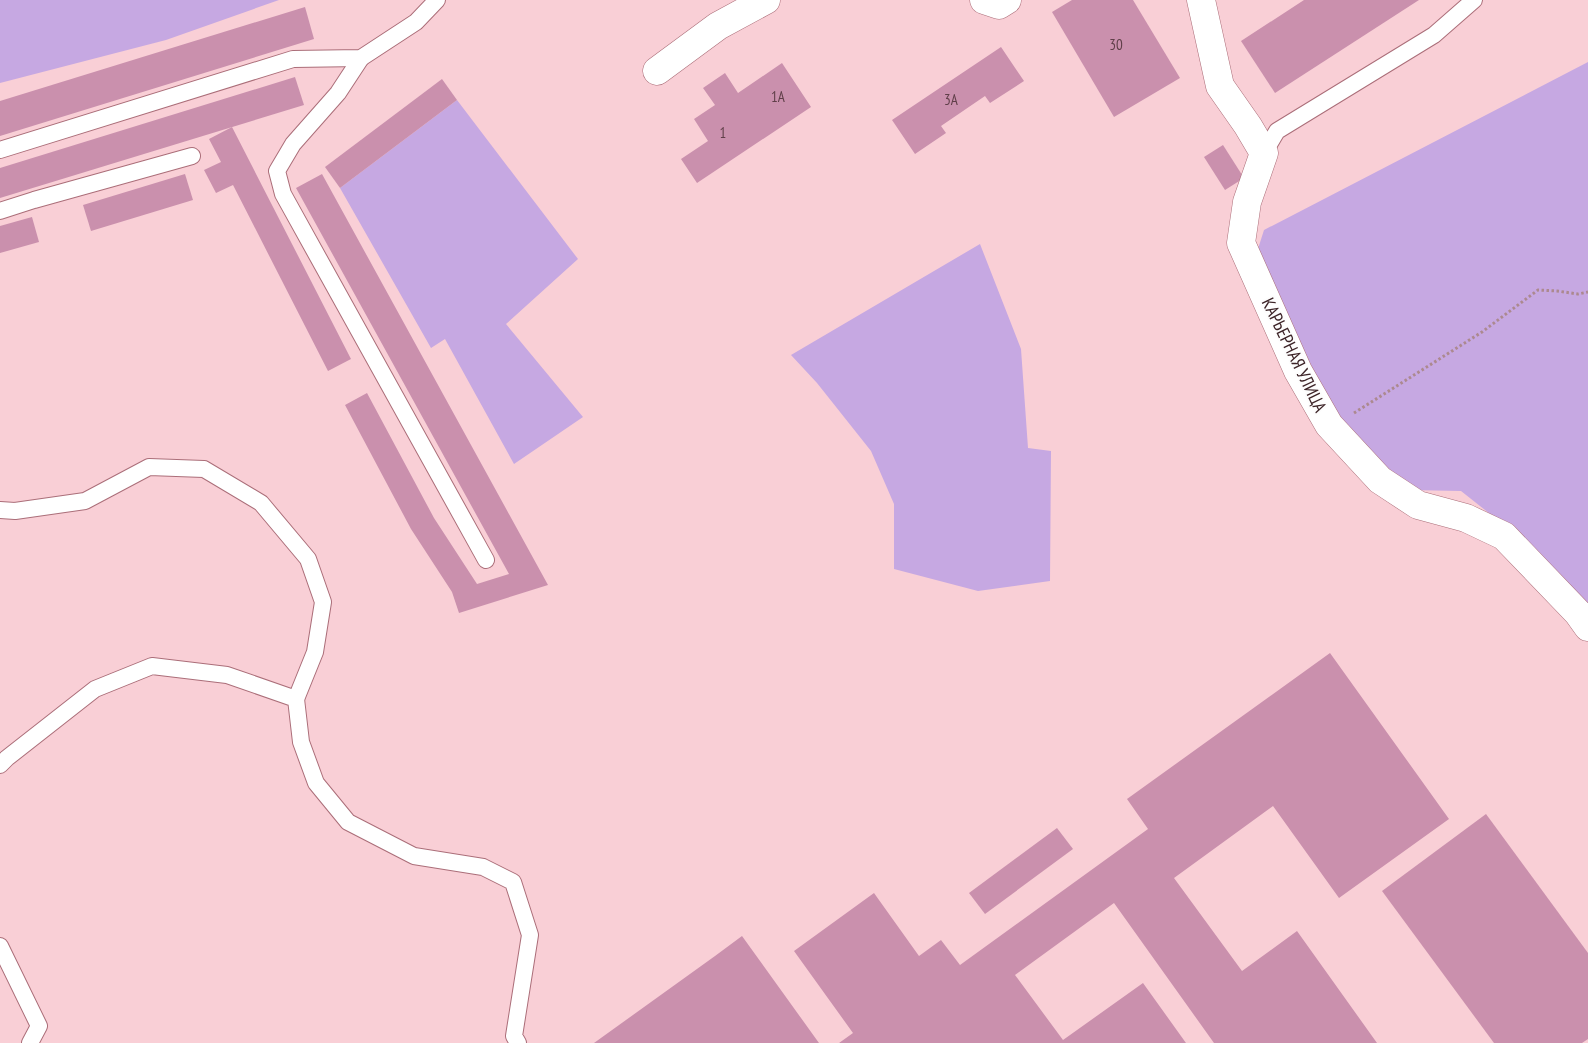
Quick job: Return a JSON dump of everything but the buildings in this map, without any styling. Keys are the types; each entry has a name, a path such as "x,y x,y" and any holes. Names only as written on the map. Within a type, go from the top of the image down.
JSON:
{"street":[{"path":"657,71 718,26 766,0"},
{"path":"984,0 999,5 1007,0"},
{"path":"1201,0 1220,86 1248,126 1264,154"},
{"name":"КАРЬЕРНАЯ УЛИЦА","path":"1264,154 1247,202 1242,243 1298,371 1329,425 1380,480 1418,505 1466,518 1504,536 1578,613 1588,627"}],"lane":[{"path":"437,0 416,22 361,58 338,93 293,144 277,171 283,194 486,560"},
{"path":"1264,154 1277,131 1434,35 1466,3"},
{"path":"0,150 293,59 361,58"},
{"path":"0,211 192,156"},
{"path":"0,510 15,510 85,501 149,467 204,469 261,503 308,559 323,602 315,652 296,699 301,742 316,783 348,822 414,856 483,867 514,882 530,935 514,1036 518,1043"},
{"path":"0,765 96,689 152,666 228,675 296,699"},
{"path":"0,946 39,1026 30,1043"}],"path":[{"path":"1329,425 1362,409 1482,332 1538,290 1557,290 1578,294 1588,292"}],"shaded area":[{"path":"0,0 279,0 166,40 0,83"},
{"path":"1588,62 1588,613 1523,540 1461,491 1409,490 1357,445 1326,395 1256,255 1264,230"},
{"path":"457,100 578,259 506,324 583,417 514,464 445,339 431,348 340,188"},
{"path":"980,244 1021,349 1028,448 1051,451 1050,581 978,591 894,569 894,504 871,451 817,383 791,355"}]}
